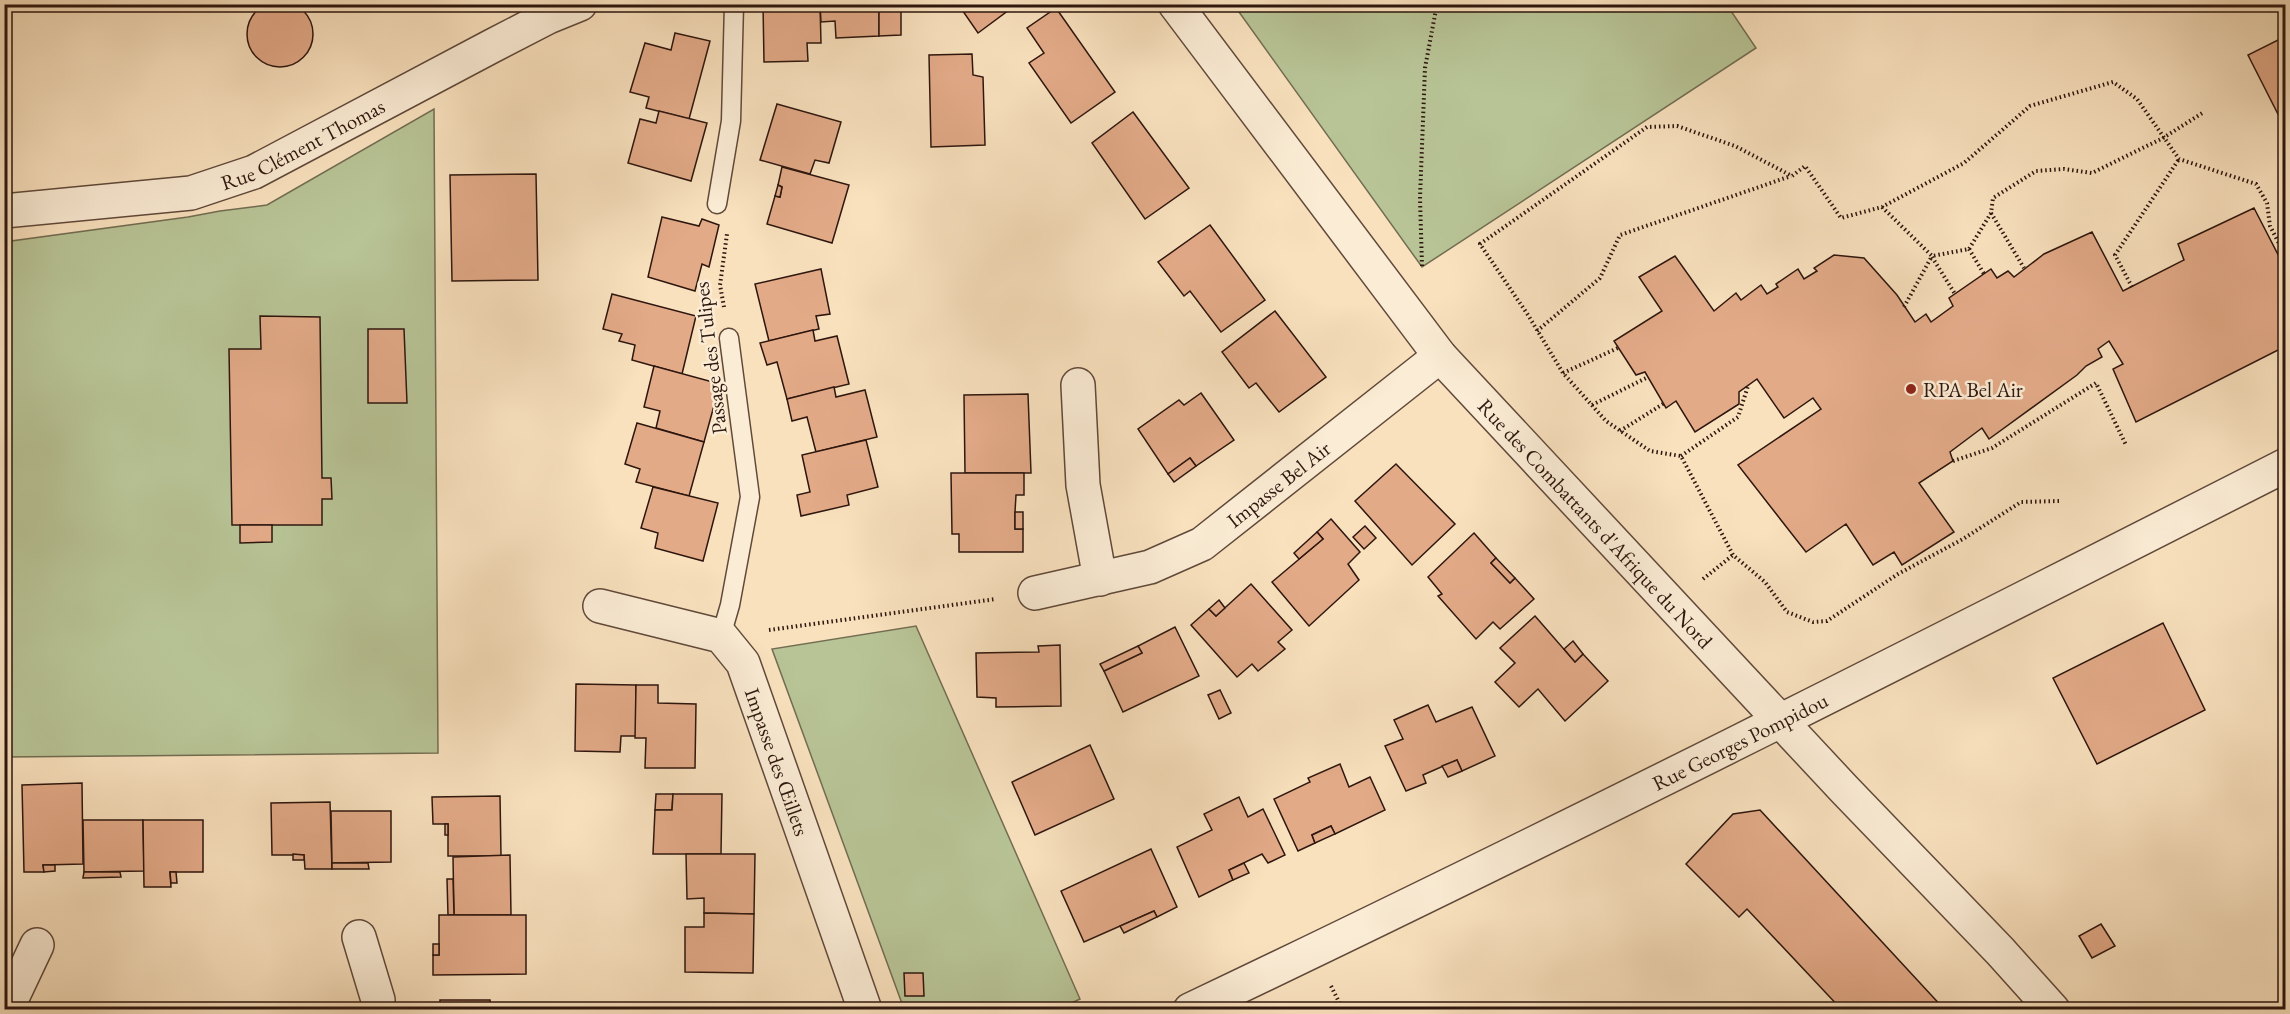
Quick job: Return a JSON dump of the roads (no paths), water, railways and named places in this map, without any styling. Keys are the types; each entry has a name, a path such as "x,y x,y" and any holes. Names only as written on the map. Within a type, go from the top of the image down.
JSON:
{"street":[{"name":"Rue Clément Thomas","path":"4,212 191,194 254,172 501,41 580,4"},
{"name":"Rue des Combattants d'Afrique du Nord","path":"1175,4 1440,356 2053,1010"},
{"name":"Impasse Bel Air","path":"1035,594 1150,567 1202,544 1440,356"},
{"path":"1078,385 1083,485 1100,579"},
{"name":"Rue Georges Pompidou","path":"1190,1010 1780,720 2286,465"},
{"path":"600,606 721,636"},
{"name":"Impasse des Œillets","path":"721,636 743,663 865,1010"},
{"path":"359,937 378,1000 378,1010"},
{"path":"12,1010 12,998 37,945"}],"lane":[{"path":"717,204 731,121 734,4"},
{"name":"Passage des Tulipes","path":"721,636 730,605 750,497 729,338"}],"place":[{"name":"RPA Bel Air","path":"1911,389"}]}
